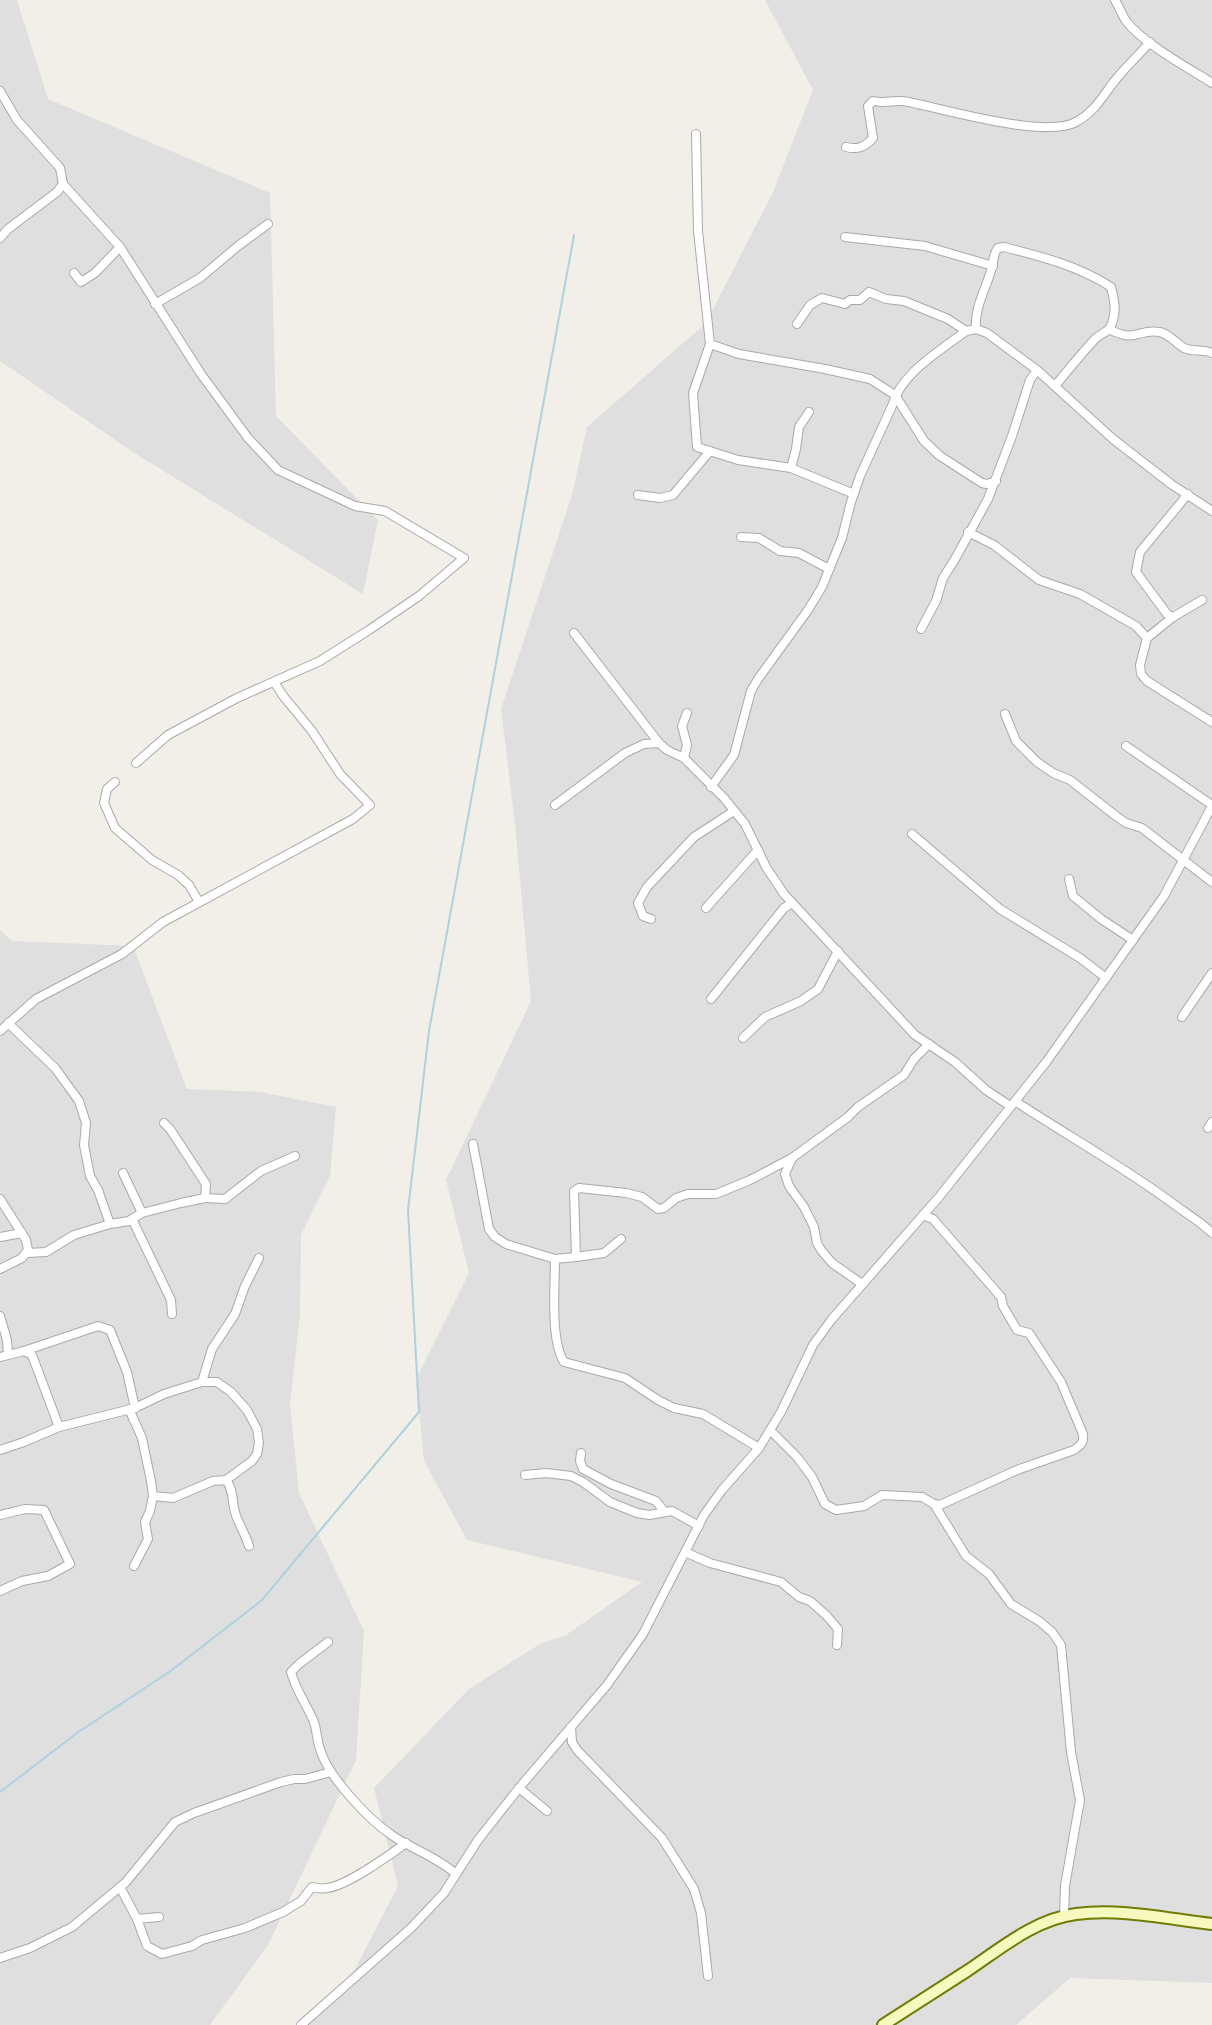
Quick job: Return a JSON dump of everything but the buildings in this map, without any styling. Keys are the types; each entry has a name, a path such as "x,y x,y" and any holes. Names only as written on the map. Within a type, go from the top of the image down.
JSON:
{"main road":[{"path":"883,2025 1026,1933 1064,1917 1092,1913 1129,1914 1212,1924"}],"street":[{"path":"1115,0 1126,21 1150,42 1212,83"},
{"path":"846,147 853,149 862,147 873,138 868,106 873,101 879,103 892,100 907,101 979,119 1048,127 1074,123 1100,103 1114,82 1150,42"},
{"path":"0,91 17,120 60,168 63,184 120,247 201,374 248,438 278,470 355,506 385,512 464,558 419,596 320,661 237,698 168,735 136,763"},
{"path":"696,134 698,231 710,344 693,393 697,447 738,460 791,468 854,494"},
{"path":"0,238 57,192 63,184"},
{"path":"0,222 8,230"},
{"path":"155,304 200,278 268,224"},
{"path":"845,237 925,246 993,266"},
{"path":"74,273 81,282 95,273 120,247"},
{"path":"976,329 975,320 979,305 993,266 994,254 998,248 1004,247 1094,275 1111,287 1115,313 1109,329 1098,336 1055,386"},
{"path":"797,324 810,305 822,298 845,304 850,300 860,300 869,292 886,299 904,301 948,319 966,331"},
{"path":"711,787 734,755 752,691 758,679 822,587 842,538 854,494 895,395 913,373 966,331 976,329 987,333 1037,370 1113,439 1171,484 1212,511"},
{"path":"1109,329 1127,337 1141,333 1162,332 1186,349 1212,352"},
{"path":"710,344 739,354 870,379 895,395 924,441 940,456 982,483 996,481"},
{"path":"921,629 936,601 943,578 988,499 1030,380 1037,370"},
{"path":"791,468 799,427 809,412"},
{"path":"638,495 660,498 673,495 710,451"},
{"path":"1173,617 1167,614 1136,572 1140,552 1188,494"},
{"path":"968,532 994,545 1039,580 1080,594 1136,626 1147,638"},
{"path":"741,537 759,538 780,551 799,553 829,569"},
{"path":"1202,600 1173,617 1147,638 1140,666 1141,674 1147,681 1212,722"},
{"path":"574,633 659,743 667,750 684,758 734,810 745,824 784,894 915,1035 955,1062 986,1090 1101,1154 1160,1193 1212,1233"},
{"path":"0,1031 36,999 122,954 163,922 352,819 370,805 340,774 274,682"},
{"path":"684,758 687,745 682,726 687,713"},
{"path":"1005,714 1016,741 1037,762 1053,773 1070,780 1126,823 1142,828 1212,882"},
{"path":"555,805 626,753 645,744 659,743"},
{"path":"301,2025 411,1929 444,1893 478,1839 607,1685 643,1634 699,1526 722,1490 759,1448 781,1412 813,1345 832,1319 923,1215 1047,1060 1164,896 1212,806 1126,746"},
{"path":"115,782 107,789 104,803 115,828 152,860 178,875 189,885 199,902"},
{"path":"651,919 643,916 638,903 647,887 694,837 734,810"},
{"path":"912,834 1000,909 1080,958 1106,978"},
{"path":"706,908 758,850"},
{"path":"1069,879 1073,896 1101,919 1133,940"},
{"path":"711,999 784,908 792,903"},
{"path":"743,1038 765,1017 789,1008 818,989 838,951"},
{"path":"1182,1017 1212,973"},
{"path":"8,1023 55,1068 79,1101 86,1123 84,1145 90,1176 98,1190 110,1224"},
{"path":"576,1257 574,1191 579,1188 626,1193 642,1197 658,1209 688,1194 716,1194 750,1180 792,1158 904,1075 914,1059 929,1044"},
{"path":"164,1123 206,1184 205,1198"},
{"path":"473,1144 489,1229 495,1237 506,1244 555,1259 604,1253 621,1239"},
{"path":"0,1269 27,1253 46,1252 74,1235 132,1220 142,1214 182,1203 205,1198 225,1199 261,1171 295,1156"},
{"path":"792,1158 785,1174 786,1180 814,1227 817,1243 832,1263 862,1284"},
{"path":"123,1173 142,1214"},
{"path":"0,1199 26,1240 27,1253"},
{"path":"770,1430 797,1457 812,1477 825,1504 837,1510 864,1506 882,1496 922,1497 940,1505 1017,1470 1074,1450 1082,1444 1083,1434 1061,1382 1043,1352 1029,1333 1017,1330 1003,1306 1001,1297 952,1240 933,1219 923,1215"},
{"path":"132,1220 171,1300 172,1314"},
{"path":"0,1237 22,1233"},
{"path":"202,1382 212,1349 235,1314 245,1286 259,1258"},
{"path":"555,1259 555,1324 559,1353 564,1362 626,1378 658,1400 674,1408 702,1414 759,1448"},
{"path":"0,1316 7,1340 4,1355 24,1351 98,1326 110,1329 127,1372 132,1408 142,1438 153,1496 145,1522 148,1539 134,1566"},
{"path":"24,1351 32,1355 59,1427"},
{"path":"0,1450 59,1427 132,1408 164,1394 202,1382 217,1382 231,1392 247,1410 257,1429 259,1443 257,1454 252,1461 226,1480 213,1481 173,1498 153,1496"},
{"path":"581,1453 580,1461 583,1469 610,1484 656,1501 664,1511"},
{"path":"525,1474 546,1473 571,1476 610,1502 637,1513 649,1515 672,1511 699,1526"},
{"path":"226,1480 231,1486 236,1517 244,1530 249,1546"},
{"path":"934,1504 966,1556 988,1574 1011,1604 1039,1621 1052,1632 1061,1645 1071,1752 1080,1800 1065,1886 1064,1917"},
{"path":"0,1515 25,1509 44,1510 70,1564 48,1576 22,1581 0,1591"},
{"path":"685,1552 710,1563 781,1582 799,1597 810,1601 826,1615 838,1629 837,1645"},
{"path":"328,1642 298,1664 291,1672 295,1688 315,1725 320,1751 334,1778 375,1822 393,1836 443,1863 456,1874"},
{"path":"571,1727 572,1742 577,1750 662,1838 694,1889 701,1913 708,1976"},
{"path":"0,1958 30,1948 72,1926 120,1887 142,1864 175,1822 281,1782 331,1772"},
{"path":"519,1788 547,1811"},
{"path":"120,1887 137,1919 147,1946 162,1954 245,1928 283,1912 301,1901 312,1887 328,1888 356,1876 406,1843"},
{"path":"137,1919 159,1917"}],"shaded area":[{"path":"0,0 17,0 48,99 270,193 276,416 378,520 363,594 136,454 0,361"},
{"path":"765,0 1212,0 1212,1983 1070,1978 1016,2025 308,2025 355,1969 398,1886 374,1788 469,1689 540,1644 566,1635 642,1582 467,1540 424,1461 416,1379 469,1273 446,1180 531,1001 515,824 501,709 572,495 587,427 706,323 773,192 813,90"},
{"path":"0,930 12,941 133,946 187,1089 260,1092 336,1107 330,1176 301,1235 300,1315 290,1404 299,1493 364,1631 356,1760 268,1945 210,2025 0,2025"}],"waterway":[{"path":"0,1792 77,1733 172,1670 262,1600 419,1412 408,1210 429,1031 574,235"}]}
